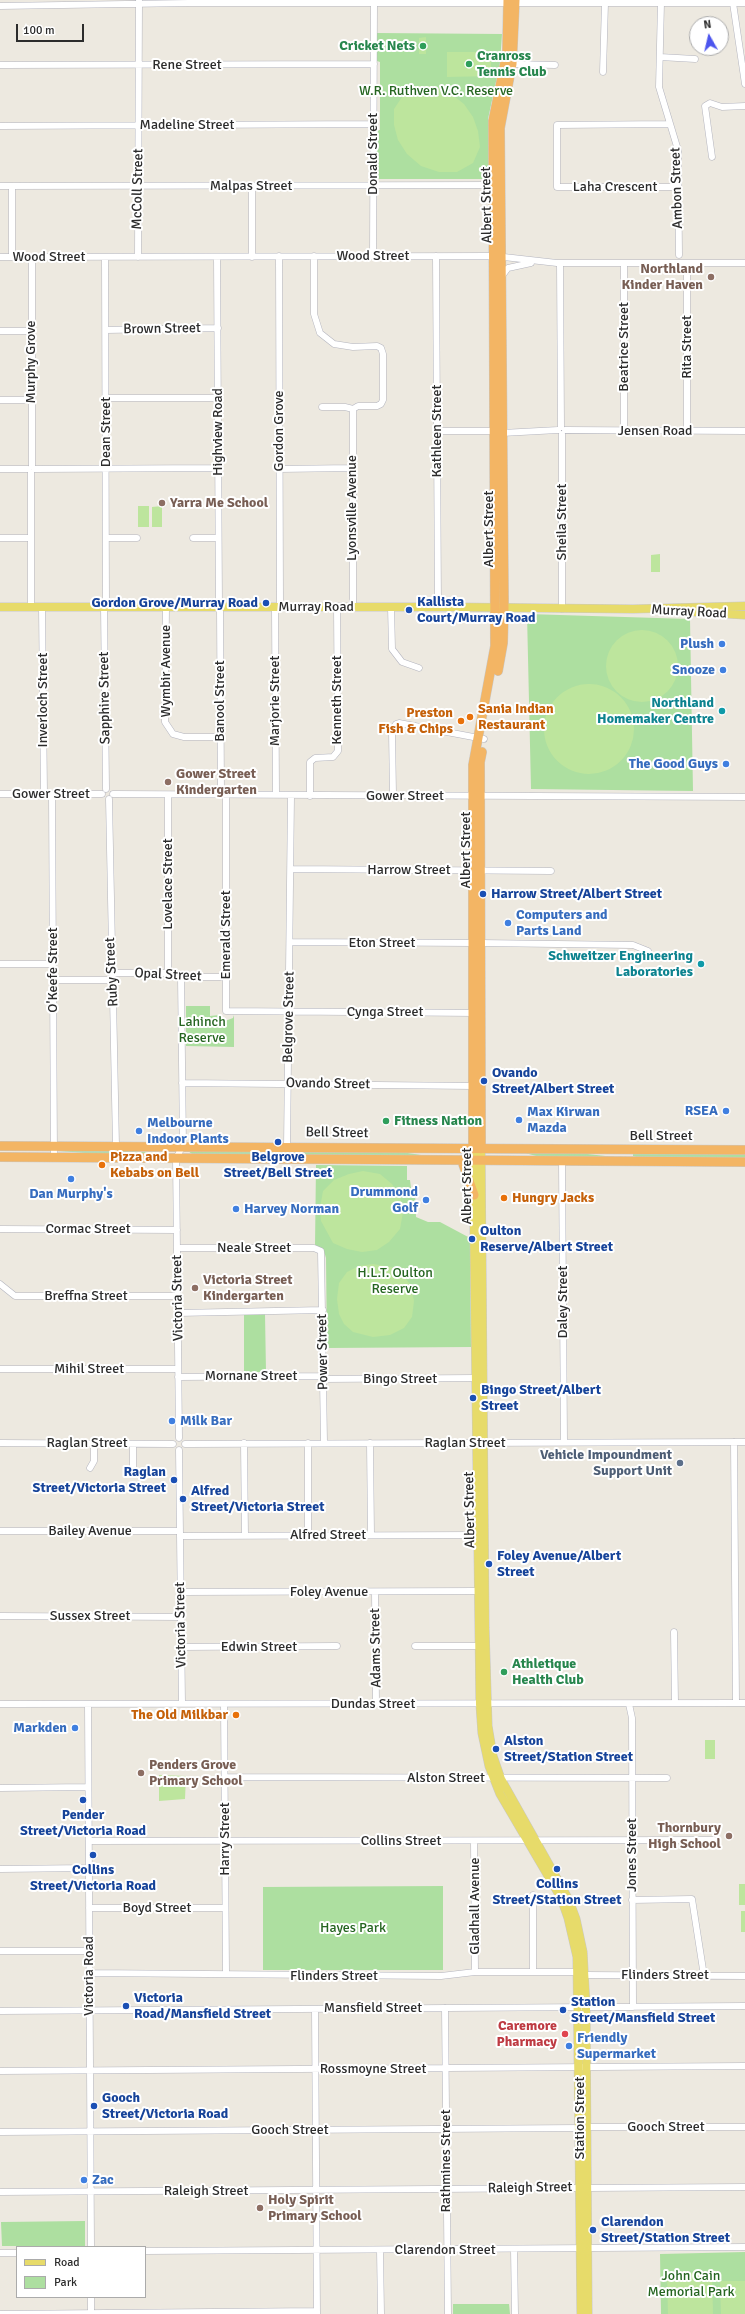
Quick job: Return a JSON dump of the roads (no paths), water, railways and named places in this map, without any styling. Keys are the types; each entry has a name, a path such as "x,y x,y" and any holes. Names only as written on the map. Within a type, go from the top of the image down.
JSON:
{"highway":[{"name":"Albert Street","path":"498,111 512,64 511,2"},
{"name":"Albert Street","path":"477,1149 477,797 481,739 497,661 503,642 500,608 499,524 503,432 499,353 497,185 498,111 511,2"},
{"name":"Albert Street","path":"499,256 502,276 499,353"},
{"name":"Albert Street","path":"477,1013 474,1086 478,1098"},
{"name":"Bell Street","path":"0,1146 745,1150"},
{"path":"400,1148 416,1160"},
{"path":"626,1150 626,1162"},
{"name":"Bell Street","path":"0,1157 745,1162"},
{"path":"462,1161 474,1195"}],"main road":[{"name":"Murray Road","path":"0,606 391,606 562,609 745,606"},
{"name":"Murray Road","path":"633,609 745,615"},
{"name":"Albert Street","path":"477,1149 483,1704"},
{"name":"Albert Street","path":"477,1161 474,1195 478,1212"},
{"name":"Albert Street","path":"479,1356 476,1378 480,1395"},
{"name":"Albert Street","path":"480,1442 477,1534 478,1591 482,1646"},
{"name":"Station Street","path":"483,1704 494,1756 497,1779 531,1840 555,1874 571,1906 579,1933 582,1973 584,2188 584,2248 581,2314"},
{"name":"Station Street","path":"584,2248 588,2314"}],"street":[{"path":"0,6 10,3 74,2 745,3"},
{"name":"McColl Street","path":"138,257 139,2"},
{"name":"Donald Street","path":"373,256 374,3"},
{"path":"603,72 605,3"},
{"name":"Ambon Street","path":"661,3 659,92 678,150 679,255"},
{"path":"733,3 745,84"},
{"path":"660,57 695,59"},
{"name":"Rene Street","path":"0,66 374,64"},
{"path":"512,64 555,65"},
{"path":"712,157 705,106 710,103 722,107 745,106"},
{"name":"Madeline Street","path":"0,126 374,124"},
{"name":"Laha Crescent","path":"669,124 557,125 557,187 678,187"},
{"name":"Malpas Street","path":"0,186 497,185"},
{"path":"12,186 12,257"},
{"path":"252,186 252,257"},
{"name":"Gordon Grove","path":"277,606 279,469 279,256"},
{"path":"314,256 314,314 320,333 334,344 353,347 377,346 382,351 383,402 377,406 360,406 352,409 345,407 322,406"},
{"name":"Kathleen Street","path":"436,256 438,607"},
{"name":"Wood Street","path":"0,258 499,256 539,262 745,263"},
{"name":"Murphy Grove","path":"31,606 32,257"},
{"name":"Dean Street","path":"105,257 107,538 105,606"},
{"name":"Highview Road","path":"217,257 219,606"},
{"path":"502,276 508,268 539,262"},
{"name":"Sheila Street","path":"560,262 562,609"},
{"name":"Beatrice Street","path":"624,263 624,431"},
{"name":"Rita Street","path":"687,263 687,431"},
{"name":"Brown Street","path":"106,330 218,328"},
{"path":"0,331 31,331"},
{"path":"106,398 218,398"},
{"path":"0,400 32,400"},
{"name":"Lyonsville Avenue","path":"352,409 353,606"},
{"name":"Jensen Road","path":"437,431 745,431"},
{"path":"0,469 218,468"},
{"path":"279,469 352,468"},
{"path":"0,538 31,538"},
{"path":"107,538 137,538"},
{"path":"193,538 218,538"},
{"name":"Sapphire Street","path":"104,791 105,606"},
{"name":"Wymbir Avenue","path":"166,606 165,722 173,734 184,737 220,737"},
{"name":"Banool Street","path":"219,606 220,737 223,795"},
{"name":"Marjorie Street","path":"276,795 277,606"},
{"name":"Kenneth Street","path":"310,796 310,762 315,758 333,757 338,751 336,606"},
{"path":"391,606 392,649 402,662 419,668"},
{"name":"Inverloch Street","path":"42,607 44,794"},
{"path":"393,795 392,731 396,724 399,723 481,739"},
{"path":"110,789 111,797 104,798 104,791 110,789"},
{"name":"Gower Street","path":"0,794 52,794 104,791"},
{"name":"O'Keefe Street","path":"52,794 54,1158"},
{"name":"Gower Street","path":"111,797 168,795 393,795 477,797 745,797"},
{"name":"Lovelace Street","path":"168,795 168,973"},
{"name":"Emerald Street","path":"223,795 226,1011 289,1012"},
{"name":"Belgrove Street","path":"287,1147 290,959 292,942 291,796"},
{"name":"Ruby Street","path":"111,797 111,973 114,980 116,1146"},
{"name":"Harrow Street","path":"291,869 551,871"},
{"name":"Eton Street","path":"292,942 633,944 648,951"},
{"path":"0,964 53,964"},
{"name":"Opal Street","path":"111,973 168,973 180,977 226,977"},
{"path":"176,1158 183,1146 180,977"},
{"path":"53,980 114,980"},
{"name":"Cynga Street","path":"289,1012 477,1013"},
{"name":"Ovando Street","path":"182,1083 474,1086"},
{"name":"Victoria Street","path":"176,1158 179,1438"},
{"name":"Daley Street","path":"562,1161 564,1442"},
{"name":"Cormac Street","path":"0,1229 177,1230"},
{"name":"Neale Street","path":"177,1248 314,1248 321,1251 322,1261"},
{"name":"Power Street","path":"322,1261 324,1443"},
{"name":"Breffna Street","path":"0,1284 15,1296 178,1296"},
{"path":"178,1312 323,1310"},
{"name":"Mihil Street","path":"0,1369 178,1369"},
{"name":"Mornane Street","path":"178,1377 323,1377"},
{"name":"Bingo Street","path":"323,1377 476,1378"},
{"path":"179,1438 185,1444 184,1447 179,1450 173,1444 175,1440 179,1438"},
{"path":"734,1442 736,1703"},
{"name":"Raglan Street","path":"185,1444 745,1442"},
{"name":"Raglan Street","path":"0,1443 173,1444"},
{"path":"90,1468 94,1461 94,1443"},
{"path":"244,1443 245,1536"},
{"path":"308,1443 308,1535"},
{"path":"370,1443 371,1535"},
{"path":"133,1444 133,1468"},
{"name":"Victoria Street","path":"179,1450 182,1704"},
{"name":"Bailey Avenue","path":"0,1531 180,1533"},
{"name":"Alfred Street","path":"180,1533 245,1536 477,1534"},
{"name":"Foley Avenue","path":"180,1592 478,1591"},
{"name":"Adams Street","path":"375,1592 376,1704"},
{"name":"Sussex Street","path":"0,1616 181,1617"},
{"path":"674,1632 675,1703"},
{"name":"Edwin Street","path":"181,1647 337,1646"},
{"path":"415,1646 482,1646"},
{"name":"Dundas Street","path":"0,1704 745,1703"},
{"name":"Victoria Road","path":"88,1704 91,2246"},
{"name":"Harry Street","path":"224,1704 226,1973"},
{"name":"Jones Street","path":"629,1704 632,1718 633,2007"},
{"name":"Alston Street","path":"224,1777 497,1779 667,1778"},
{"path":"0,1788 88,1787"},
{"name":"Collins Street","path":"89,1841 714,1840"},
{"name":"Gladhall Avenue","path":"474,1841 475,1972"},
{"path":"0,1869 89,1868"},
{"path":"533,1895 533,1972"},
{"path":"632,1900 692,1899 705,1969 704,1976"},
{"name":"Boyd Street","path":"89,1908 225,1908"},
{"path":"0,1952 89,1950"},
{"name":"Flinders Street","path":"89,1973 226,1973 269,1976 449,1976 475,1972 533,1972 745,1976"},
{"name":"Mansfield Street","path":"0,2011 745,2006"},
{"name":"Rathmines Street","path":"445,2008 447,2129 446,2250 448,2314"},
{"path":"0,2314 317,2313 315,2009"},
{"name":"Rossmoyne Street","path":"0,2071 745,2066"},
{"name":"Gooch Street","path":"0,2132 745,2127"},
{"name":"Raleigh Street","path":"0,2192 745,2187"},
{"name":"Clarendon Street","path":"146,2251 745,2247"},
{"path":"514,2249 515,2314"},
{"path":"380,2250 381,2314"},
{"path":"0,2253 16,2253"},
{"path":"91,2298 91,2314"}],"place":[{"name":"Cricket Nets","path":"423,46"},
{"name":"Cranross Tennis Club","path":"469,64"},
{"name":"Northland Kinder Haven","path":"711,277"},
{"name":"Yarra Me School","path":"162,503"},
{"name":"Gordon Grove/Murray Road","path":"266,603"},
{"name":"Kallista Court/Murray Road","path":"409,610"},
{"name":"Plush","path":"722,644"},
{"name":"Snooze","path":"723,670"},
{"name":"Northland Homemaker Centre","path":"722,711"},
{"name":"Sania Indian Restaurant","path":"470,717"},
{"name":"Preston Fish & Chips","path":"461,721"},
{"name":"The Good Guys","path":"726,764"},
{"name":"Gower Street Kindergarten","path":"168,782"},
{"name":"Harrow Street/Albert Street","path":"483,894"},
{"name":"Computers and Parts Land","path":"508,923"},
{"name":"Schweitzer Engineering Laboratories","path":"701,964"},
{"name":"Ovando Street/Albert Street","path":"484,1081"},
{"name":"RSEA","path":"726,1111"},
{"name":"Max Kirwan Mazda","path":"519,1120"},
{"name":"Fitness Nation","path":"386,1121"},
{"name":"Melbourne Indoor Plants","path":"139,1131"},
{"name":"Belgrove Street/Bell Street","path":"278,1142"},
{"name":"Pizza and Kebabs on Bell","path":"102,1165"},
{"name":"Dan Murphy's","path":"71,1179"},
{"name":"Hungry Jacks","path":"504,1198"},
{"name":"Drummond Golf","path":"426,1200"},
{"name":"Harvey Norman","path":"236,1209"},
{"name":"Oulton Reserve/Albert Street","path":"472,1239"},
{"name":"Victoria Street Kindergarten","path":"195,1288"},
{"name":"Bingo Street/Albert Street","path":"473,1398"},
{"name":"Milk Bar","path":"172,1421"},
{"name":"Vehicle Impoundment Support Unit","path":"680,1463"},
{"name":"Raglan Street/Victoria Street","path":"174,1480"},
{"name":"Alfred Street/Victoria Street","path":"183,1499"},
{"name":"Foley Avenue/Albert Street","path":"489,1564"},
{"name":"Athletique Health Club","path":"504,1672"},
{"name":"The Old Milkbar","path":"236,1715"},
{"name":"Markden","path":"75,1728"},
{"name":"Alston Street/Station Street","path":"496,1749"},
{"name":"Penders Grove Primary School","path":"141,1773"},
{"name":"Pender Street/Victoria Road","path":"83,1800"},
{"name":"Thornbury High School","path":"729,1836"},
{"name":"Collins Street/Victoria Road","path":"93,1855"},
{"name":"Collins Street/Station Street","path":"557,1869"},
{"name":"Victoria Road/Mansfield Street","path":"126,2006"},
{"name":"Station Street/Mansfield Street","path":"563,2010"},
{"name":"Caremore Pharmacy","path":"565,2034"},
{"name":"Friendly Supermarket","path":"569,2046"},
{"name":"Gooch Street/Victoria Road","path":"94,2106"},
{"name":"Zac","path":"84,2180"},
{"name":"Holy Spirit Primary School","path":"260,2208"},
{"name":"Clarendon Street/Station Street","path":"593,2230"}],"park label":[{"name":"W.R. Ruthven V.C. Reserve","path":"436,91"},
{"name":"Lahinch Reserve","path":"202,1030"},
{"name":"H.L.T. Oulton Reserve","path":"395,1282"},
{"name":"Hayes Park","path":"353,1928"},
{"name":"John Cain Memorial Park","path":"691,2284"}]}
